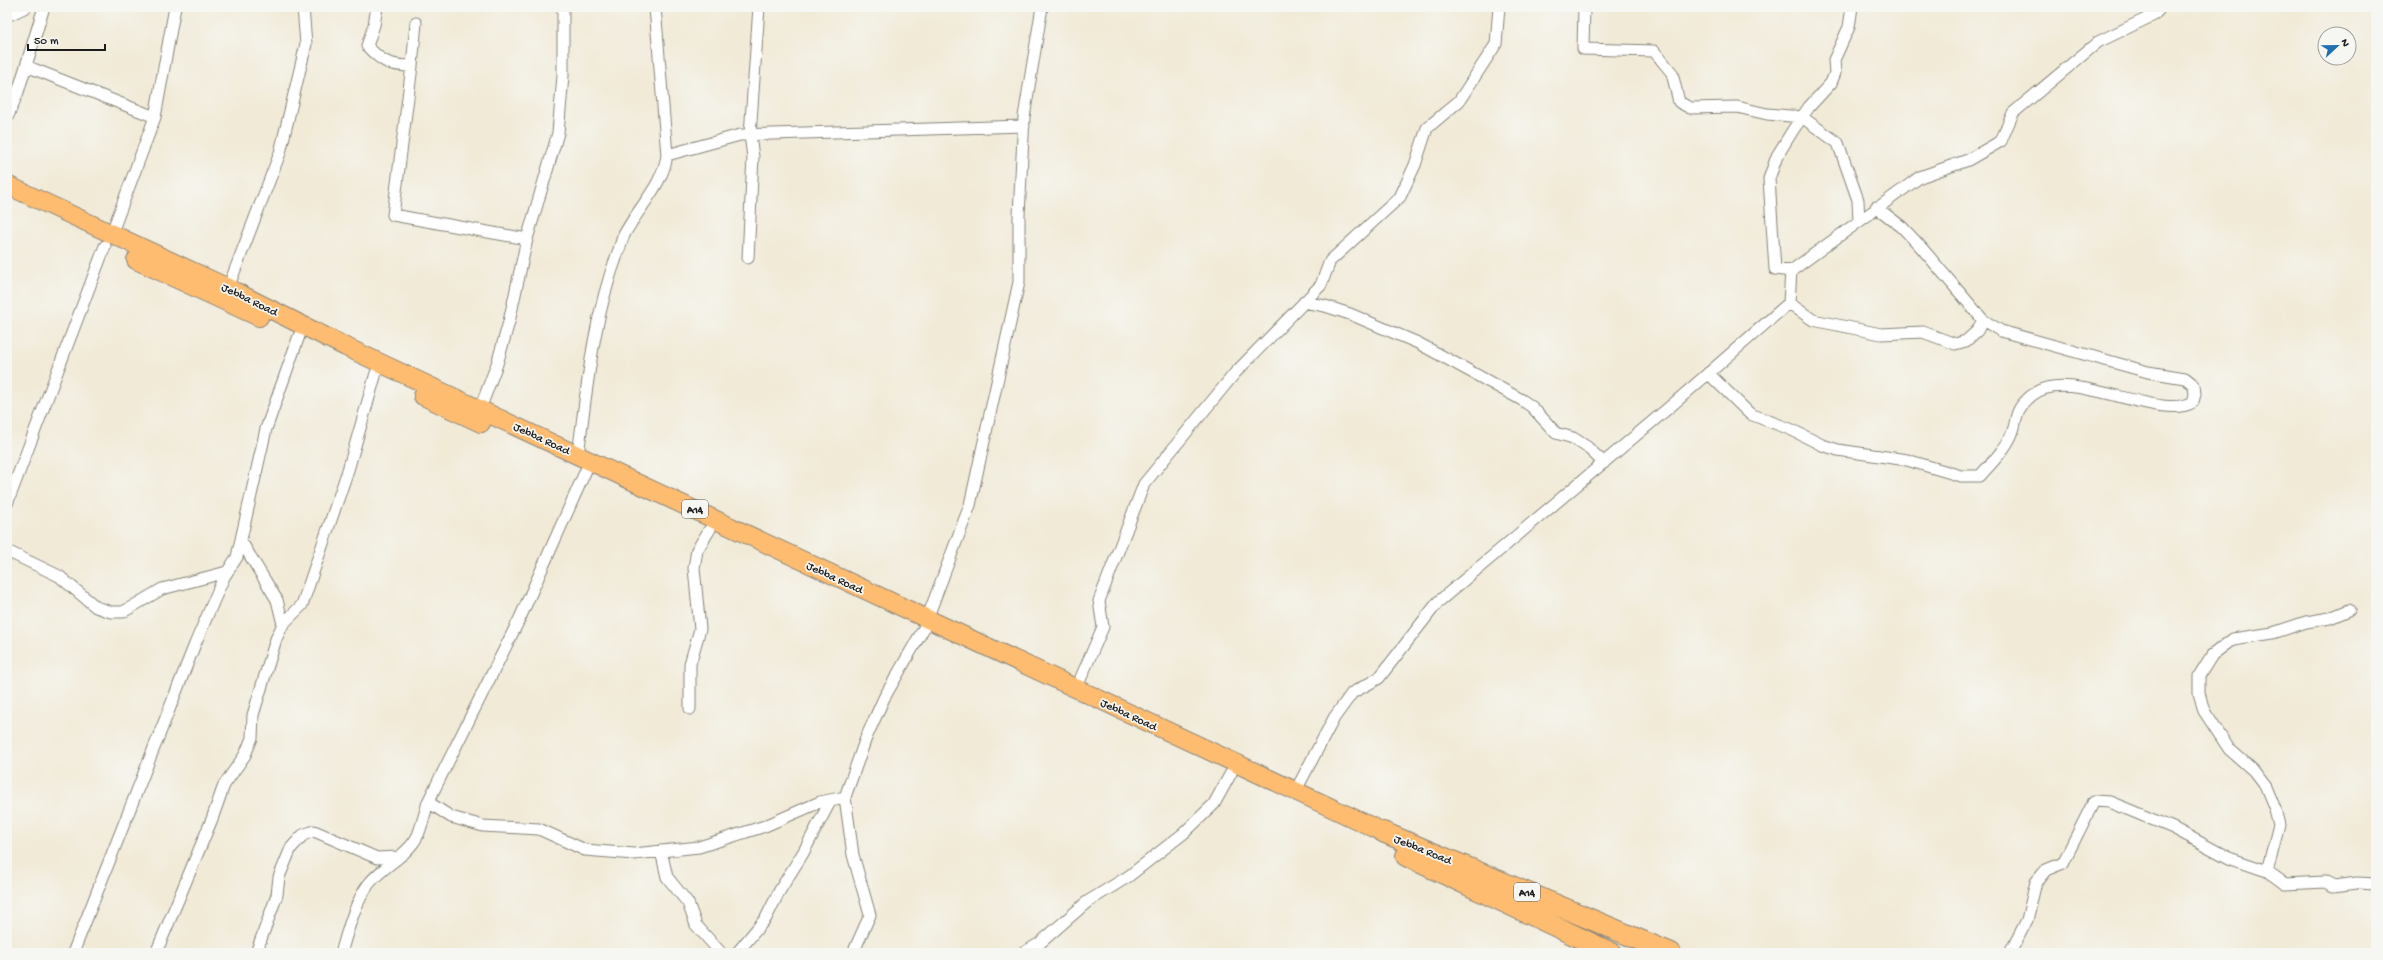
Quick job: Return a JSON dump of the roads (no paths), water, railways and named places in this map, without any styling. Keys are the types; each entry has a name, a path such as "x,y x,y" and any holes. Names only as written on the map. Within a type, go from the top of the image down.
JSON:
{"highway":[{"name":"Jebba Road","path":"7,184 108,240 299,336 376,373 582,462 926,624 1074,701 1231,773 1380,837 1671,953"},
{"name":"Jebba Road","path":"7,198 228,288 346,347 480,409 710,529 1076,690 1294,792 1610,953"}],"street":[{"path":"7,16 26,7"},
{"path":"7,118 26,66 44,7"},
{"path":"7,504 154,116 175,7"},
{"path":"228,288 280,153 306,44 303,7"},
{"path":"377,7 374,25 366,46 377,57 393,66 412,66"},
{"path":"480,409 497,364 509,322 527,239 558,133 563,76 563,7"},
{"path":"342,953 357,904 367,886 376,875 398,857 418,835 428,802 520,618 582,462 596,326 610,274 624,235 661,178 667,155 655,7"},
{"path":"748,258 753,157 750,134 759,7"},
{"path":"853,953 870,915 853,855 845,797 866,738 884,698 926,624 970,505 1019,282 1019,215 1024,126 1042,7"},
{"path":"1076,690 1103,627 1098,601 1144,484 1235,373 1320,285 1330,261 1400,197 1415,165 1427,128 1459,101 1496,44 1499,7"},
{"path":"1584,7 1583,49 1654,51 1672,73 1679,102 1690,108 1737,107 1767,114 1802,117 1838,143 1858,200 1859,220"},
{"path":"1852,7 1849,27 1834,60 1835,73 1831,83 1802,117 1777,156 1769,179 1775,269 1790,271 1876,207 1920,178 1968,160 2001,141 2013,113 2098,42 2154,15 2161,7"},
{"path":"416,22 412,66 393,215 527,239"},
{"path":"26,66 154,116"},
{"path":"667,155 740,135 750,134 1024,126"},
{"path":"1708,374 1750,414 1790,429 1822,445 1838,450 1907,460 1960,476 1980,476 2001,454 2011,436 2014,420 2020,406 2032,394 2050,388 2102,392 2170,408 2185,407 2193,402 2195,394 2194,385 2185,378 2148,372 2063,349 2002,331 1983,320 1920,246 1902,227 1876,207"},
{"path":"1294,792 1334,718 1352,693 1379,678 1438,602 1604,463 1789,303 1790,271"},
{"path":"1304,302 1325,306 1350,314 1418,343 1522,400 1532,407 1556,433 1573,438 1604,463"},
{"path":"1789,303 1813,320 1881,334 1923,332 1955,344 1966,341 1976,332 1983,320"},
{"path":"73,953 195,644 227,572 237,557 266,429 299,336"},
{"path":"156,953 212,819 224,786 245,755 252,738 253,715 276,639 283,624 302,604 348,470 376,373"},
{"path":"690,709 690,664 700,629 694,568 697,550 710,529"},
{"path":"241,541 277,600 283,624"},
{"path":"7,551 59,576 96,607 111,612 123,612 162,589 227,572"},
{"path":"2267,871 2279,825 2275,809 2266,787 2253,770 2229,748 2204,711 2199,693 2199,676 2212,655 2233,639 2273,633 2306,622 2330,618 2349,610"},
{"path":"1023,953 1040,943 1087,902 1129,876 1184,833 1214,804 1231,773"},
{"path":"428,802 451,817 483,826 538,829 585,850 634,854 699,847 765,826 796,811 845,797"},
{"path":"737,953 766,918 831,800"},
{"path":"2010,953 2027,920 2036,882 2046,870 2063,863 2070,852 2094,801 2110,802 2173,828 2229,858 2267,871 2285,884 2325,882 2333,886 2357,883 2376,884"},
{"path":"256,953 277,895 279,877 291,848 303,836 314,831 377,858 398,857"},
{"path":"661,851 667,876 688,903 696,926 720,953"}]}
